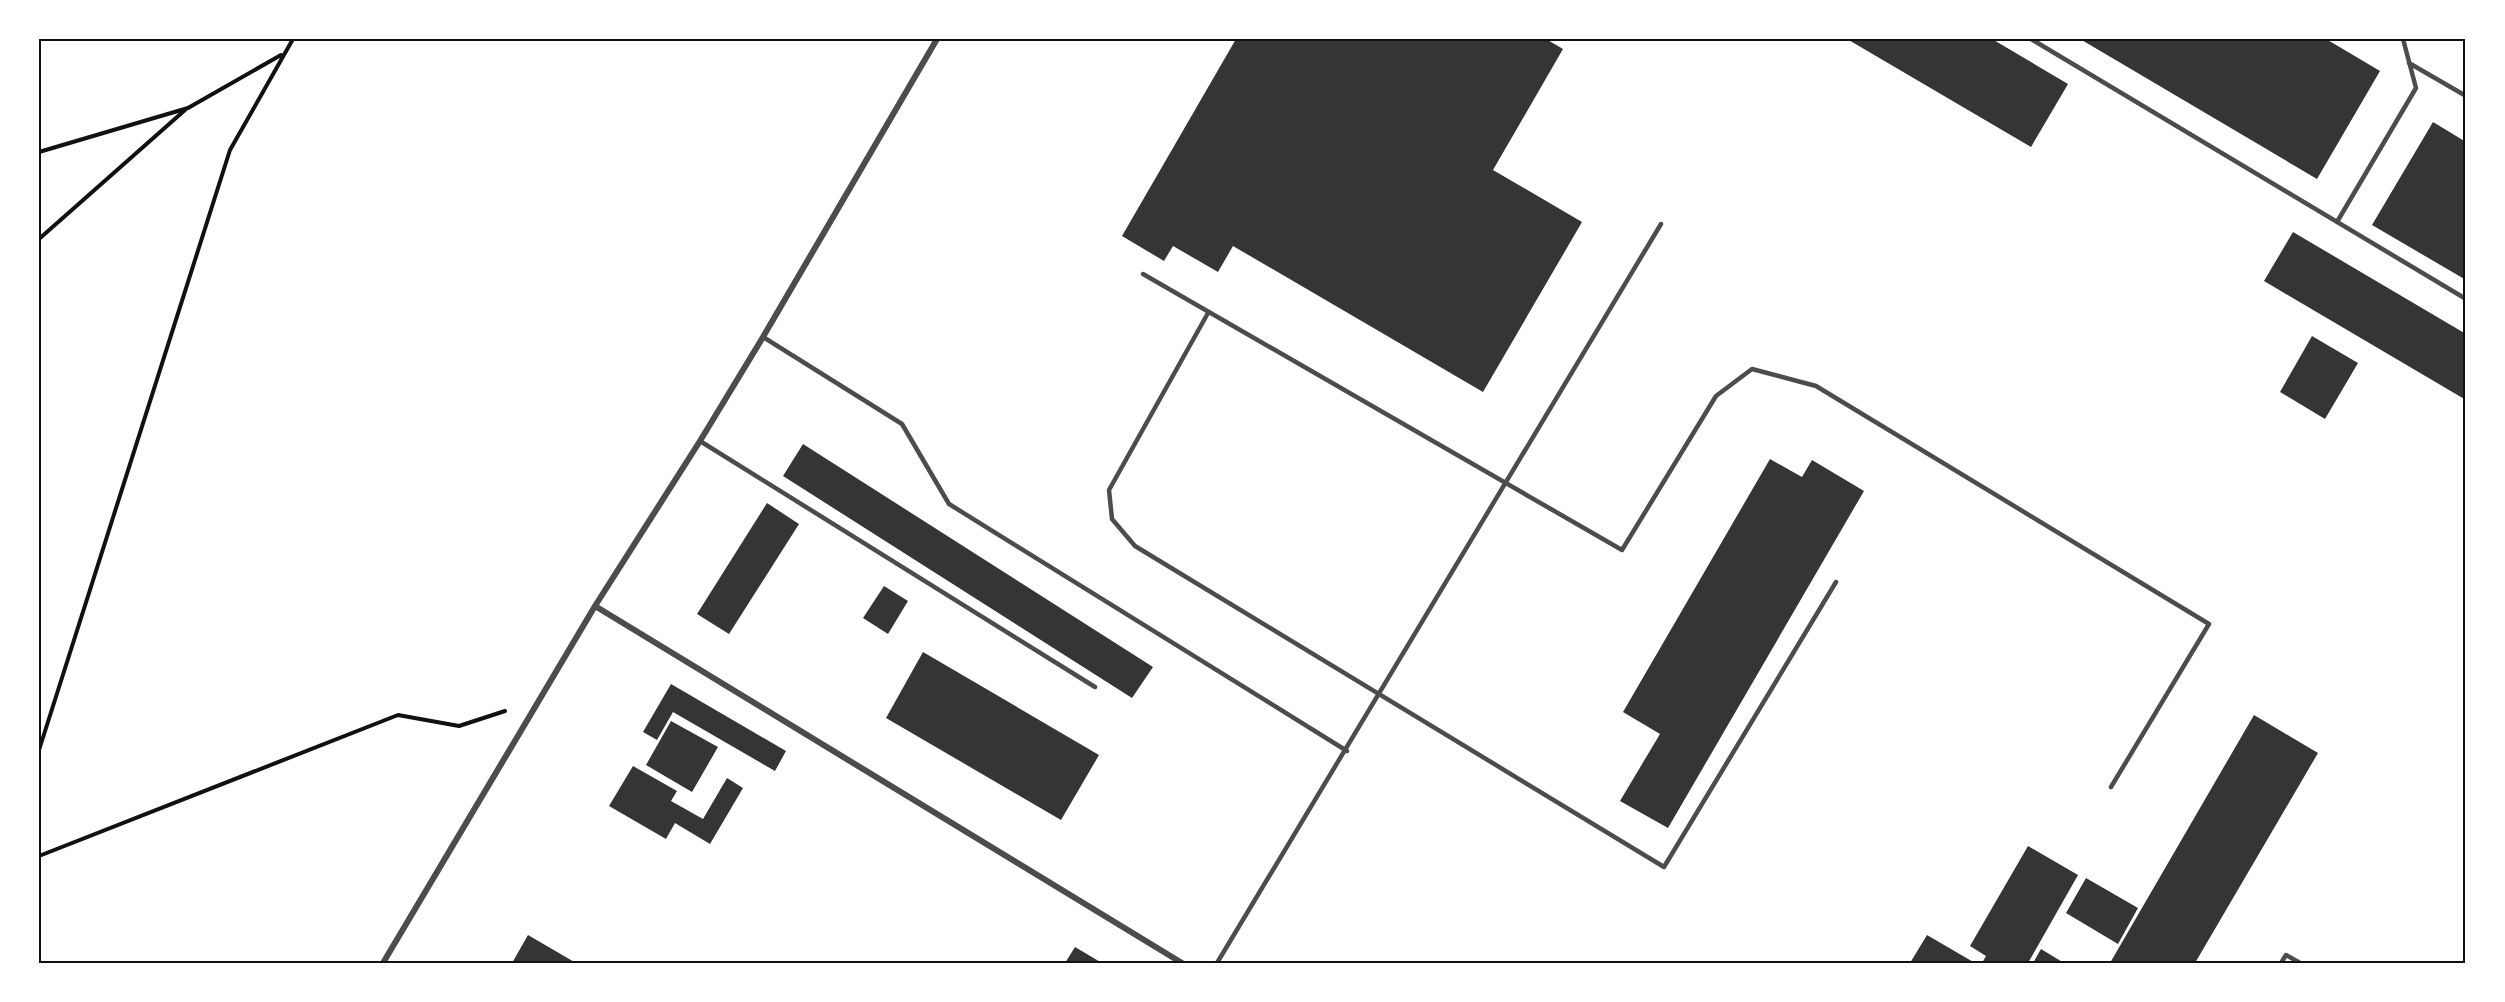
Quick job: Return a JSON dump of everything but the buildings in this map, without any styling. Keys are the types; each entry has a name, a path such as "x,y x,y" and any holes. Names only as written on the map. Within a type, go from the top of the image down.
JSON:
{"street":[{"path":"383,963 595,606 763,337 937,39"},
{"path":"595,606 1182,963"}],"lane":[{"path":"2031,39 2466,299"},
{"path":"2337,222 2416,88 2403,39"},
{"path":"2409,63 2466,96"},
{"path":"1217,963 1347,751 1661,224"},
{"path":"1143,274 1622,550 1716,396 1752,369 1816,386 2209,624 2111,787"},
{"path":"1208,313 1108,490 1112,519 1134,546 1664,867 1836,582"},
{"path":"763,337 902,424 949,504 1347,751"},
{"path":"700,441 1095,687"},
{"path":"2281,963 2286,955 2300,963"}],"path":[{"path":"39,750 230,150 293,39"},
{"path":"39,239 188,108 282,55"},
{"path":"39,152 188,108"},
{"path":"39,856 398,715 459,726 540,699"}]}
